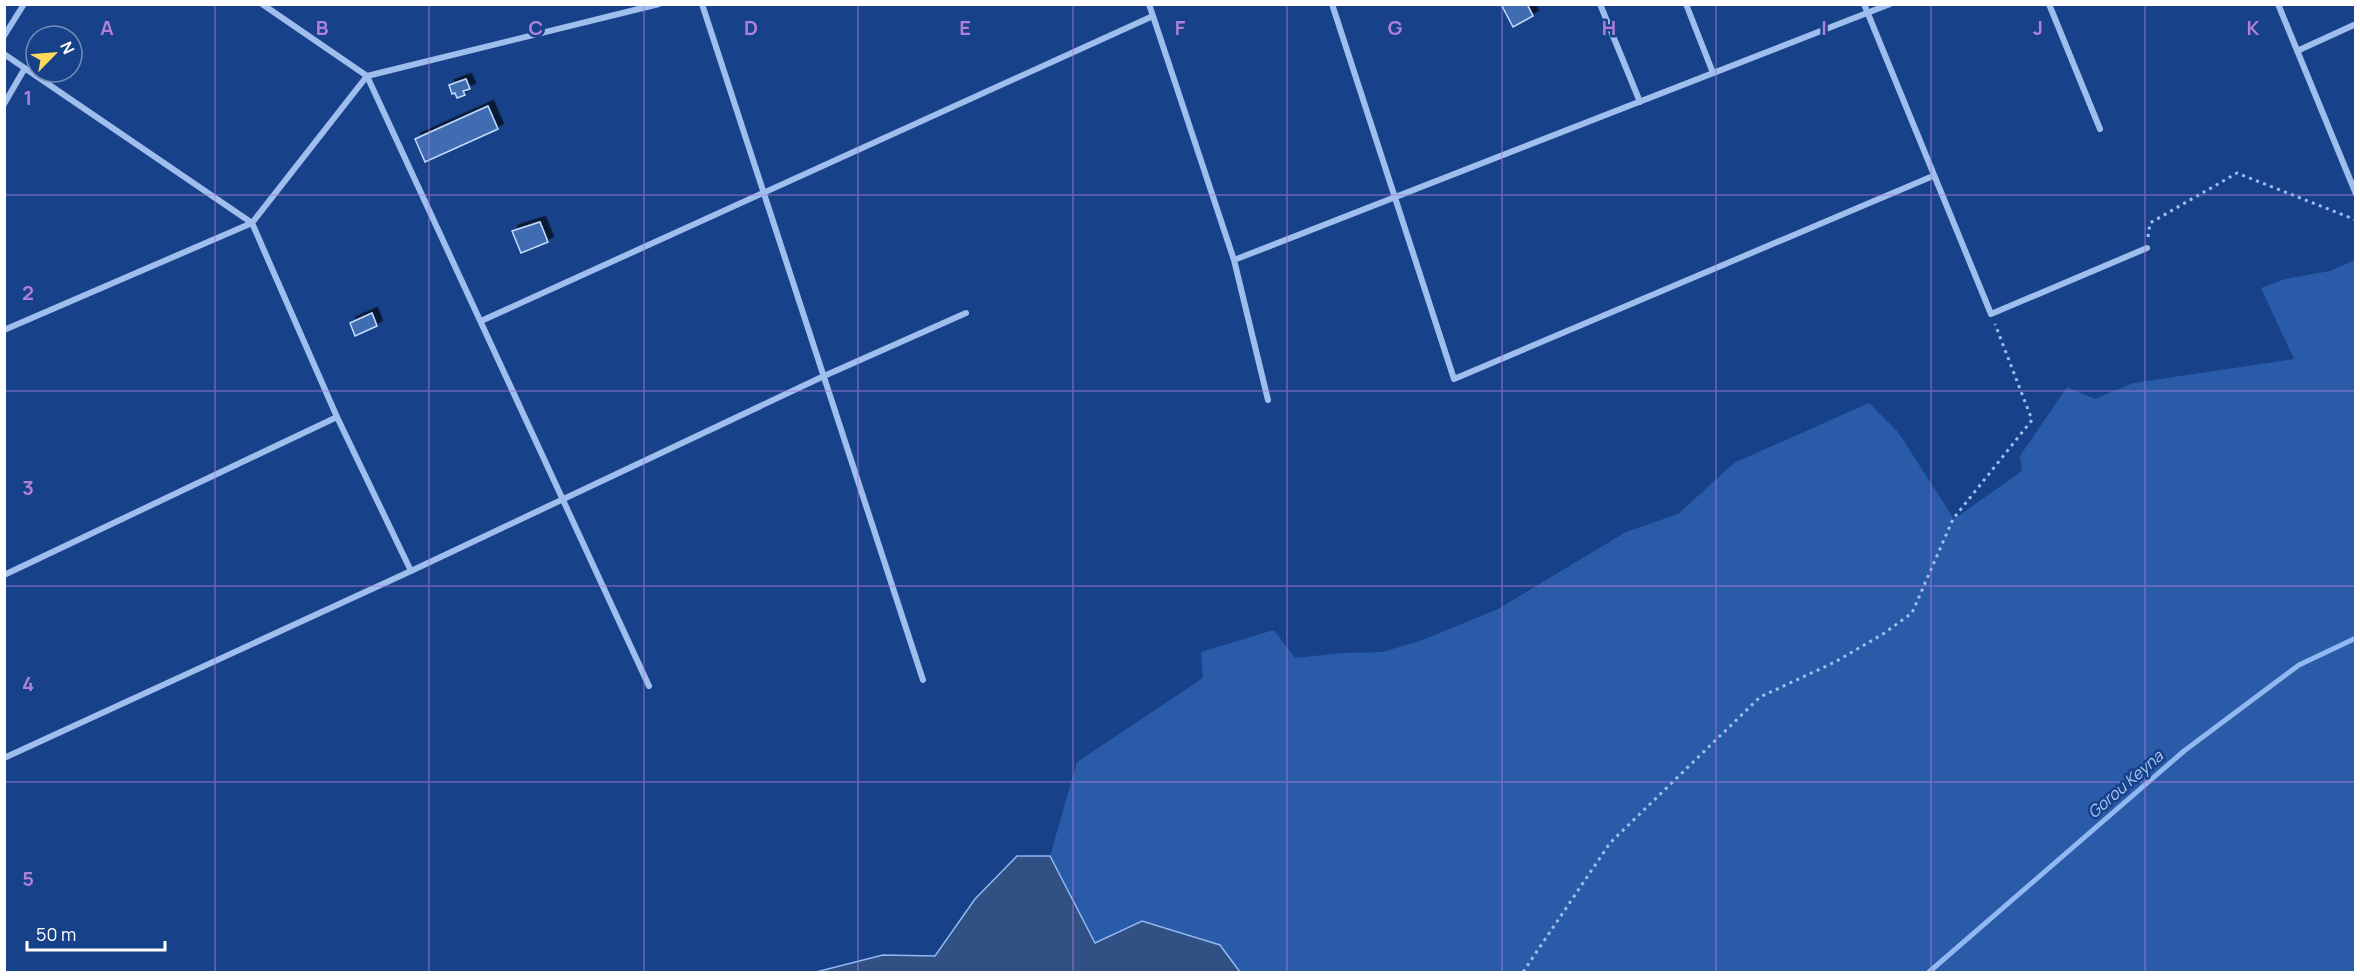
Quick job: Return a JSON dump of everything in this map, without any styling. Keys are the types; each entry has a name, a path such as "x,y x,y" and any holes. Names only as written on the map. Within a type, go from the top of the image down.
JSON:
{"street":[{"path":"4,36 24,4"},
{"path":"262,4 367,76 649,686"},
{"path":"4,330 252,223 367,76 659,4"},
{"path":"702,4 923,680"},
{"path":"1149,4 1234,260 1268,400"},
{"path":"1332,4 1454,379 1933,176"},
{"path":"1600,4 1640,102"},
{"path":"1686,4 1713,73"},
{"path":"1864,4 1991,314 2147,248"},
{"path":"1234,260 1890,4"},
{"path":"2049,4 2100,129"},
{"path":"2278,4 2355,194"},
{"path":"481,321 1153,16"},
{"path":"2297,51 2355,24"},
{"path":"4,54 24,67"},
{"path":"4,104 24,70"},
{"path":"48,84 252,223 337,417 411,571"},
{"path":"4,758 411,571 824,376 966,313"},
{"path":"4,575 337,417"}],"path":[{"path":"2147,248 2150,223 2237,173 2355,220"},
{"path":"1523,972 1610,843 1760,697 1834,662 1883,634 1912,613 1953,519 2032,420 1991,314"}],"shaded area":[{"path":"2355,260 2355,972 1240,972 1220,945 1095,943 1050,856 1077,762 1203,678 1201,652 1274,630 1295,658 1382,652 1420,641 1498,609 1626,532 1678,514 1734,463 1869,403 1898,432 1954,519 2022,471 2020,456 2067,387 2095,399 2133,383 2294,359 2261,288 2285,279 2330,271"},
{"path":"1017,856 1050,856 1095,943 1142,921 1220,945 1240,972 816,972 883,955 935,956 975,899"}],"building":[{"path":"1501,4 1527,4 1533,16 1513,27"},
{"path":"466,79 470,89 463,91 465,95 457,98 455,93 452,94 449,85"},
{"path":"488,106 498,129 425,162 415,139"},
{"path":"540,222 548,242 521,253 512,231"},
{"path":"372,313 377,326 355,336 350,323"}],"waterway":[{"name":"Gorou Keyna","path":"1929,972 2184,751 2299,665 2356,638"}]}
